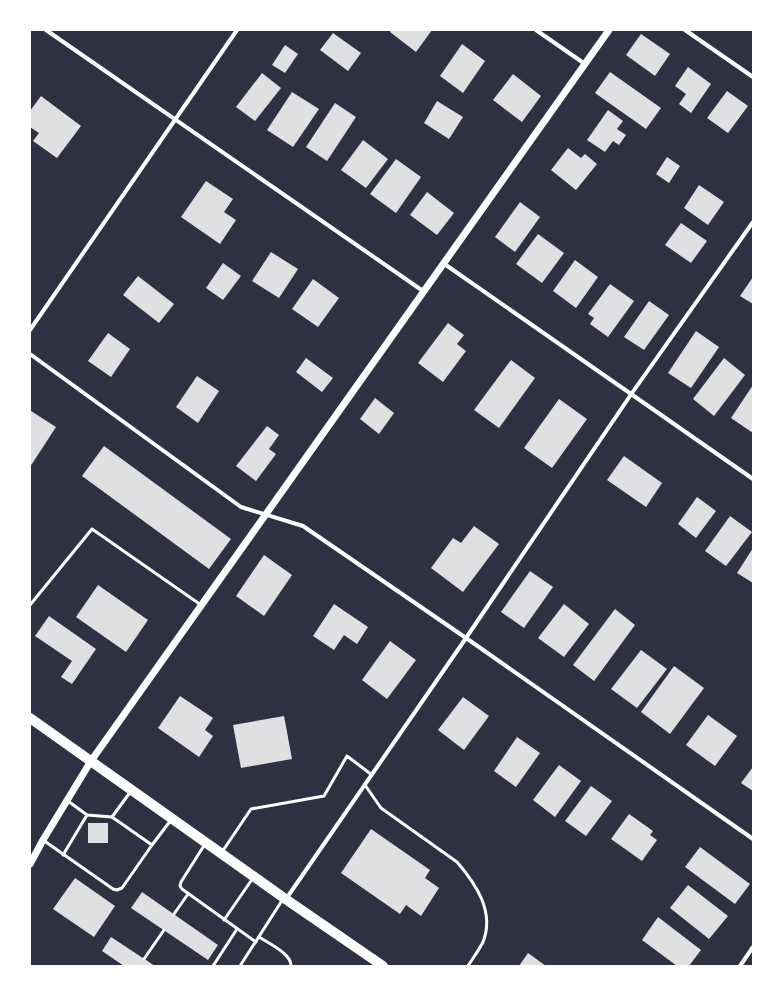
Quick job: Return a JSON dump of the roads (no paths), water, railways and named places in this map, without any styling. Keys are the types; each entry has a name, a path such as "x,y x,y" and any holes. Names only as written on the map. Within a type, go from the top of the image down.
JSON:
{"main road":[{"path":"30,718 285,899 383,966"}],"street":[{"path":"46,30 423,291"},
{"path":"30,330 238,30"},
{"path":"536,30 585,64"},
{"path":"30,864 91,761 609,30"},
{"path":"685,30 753,77"},
{"path":"285,899 466,638 632,393 753,222"},
{"path":"443,263 752,476"},
{"path":"30,354 241,507 303,526 753,839"},
{"path":"740,966 753,947"}],"lane":[{"path":"30,605 92,529 201,605"},
{"path":"221,853 251,809 324,796 347,756 372,775"},
{"path":"365,785 381,808 456,862 465,872 480,895 487,925 482,943 468,966"},
{"path":"112,817 132,790"},
{"path":"67,801 87,815 112,817 152,845"},
{"path":"63,855 87,815"},
{"path":"43,840 113,889 117,890 122,888 172,818"},
{"path":"206,843 181,882 180,886 188,894 256,942"},
{"path":"224,920 254,877"},
{"path":"174,914 188,894"},
{"path":"240,966 285,899"},
{"path":"212,966 237,929"},
{"path":"144,959 164,930"},
{"path":"259,937 287,955 292,962 291,966"}]}
